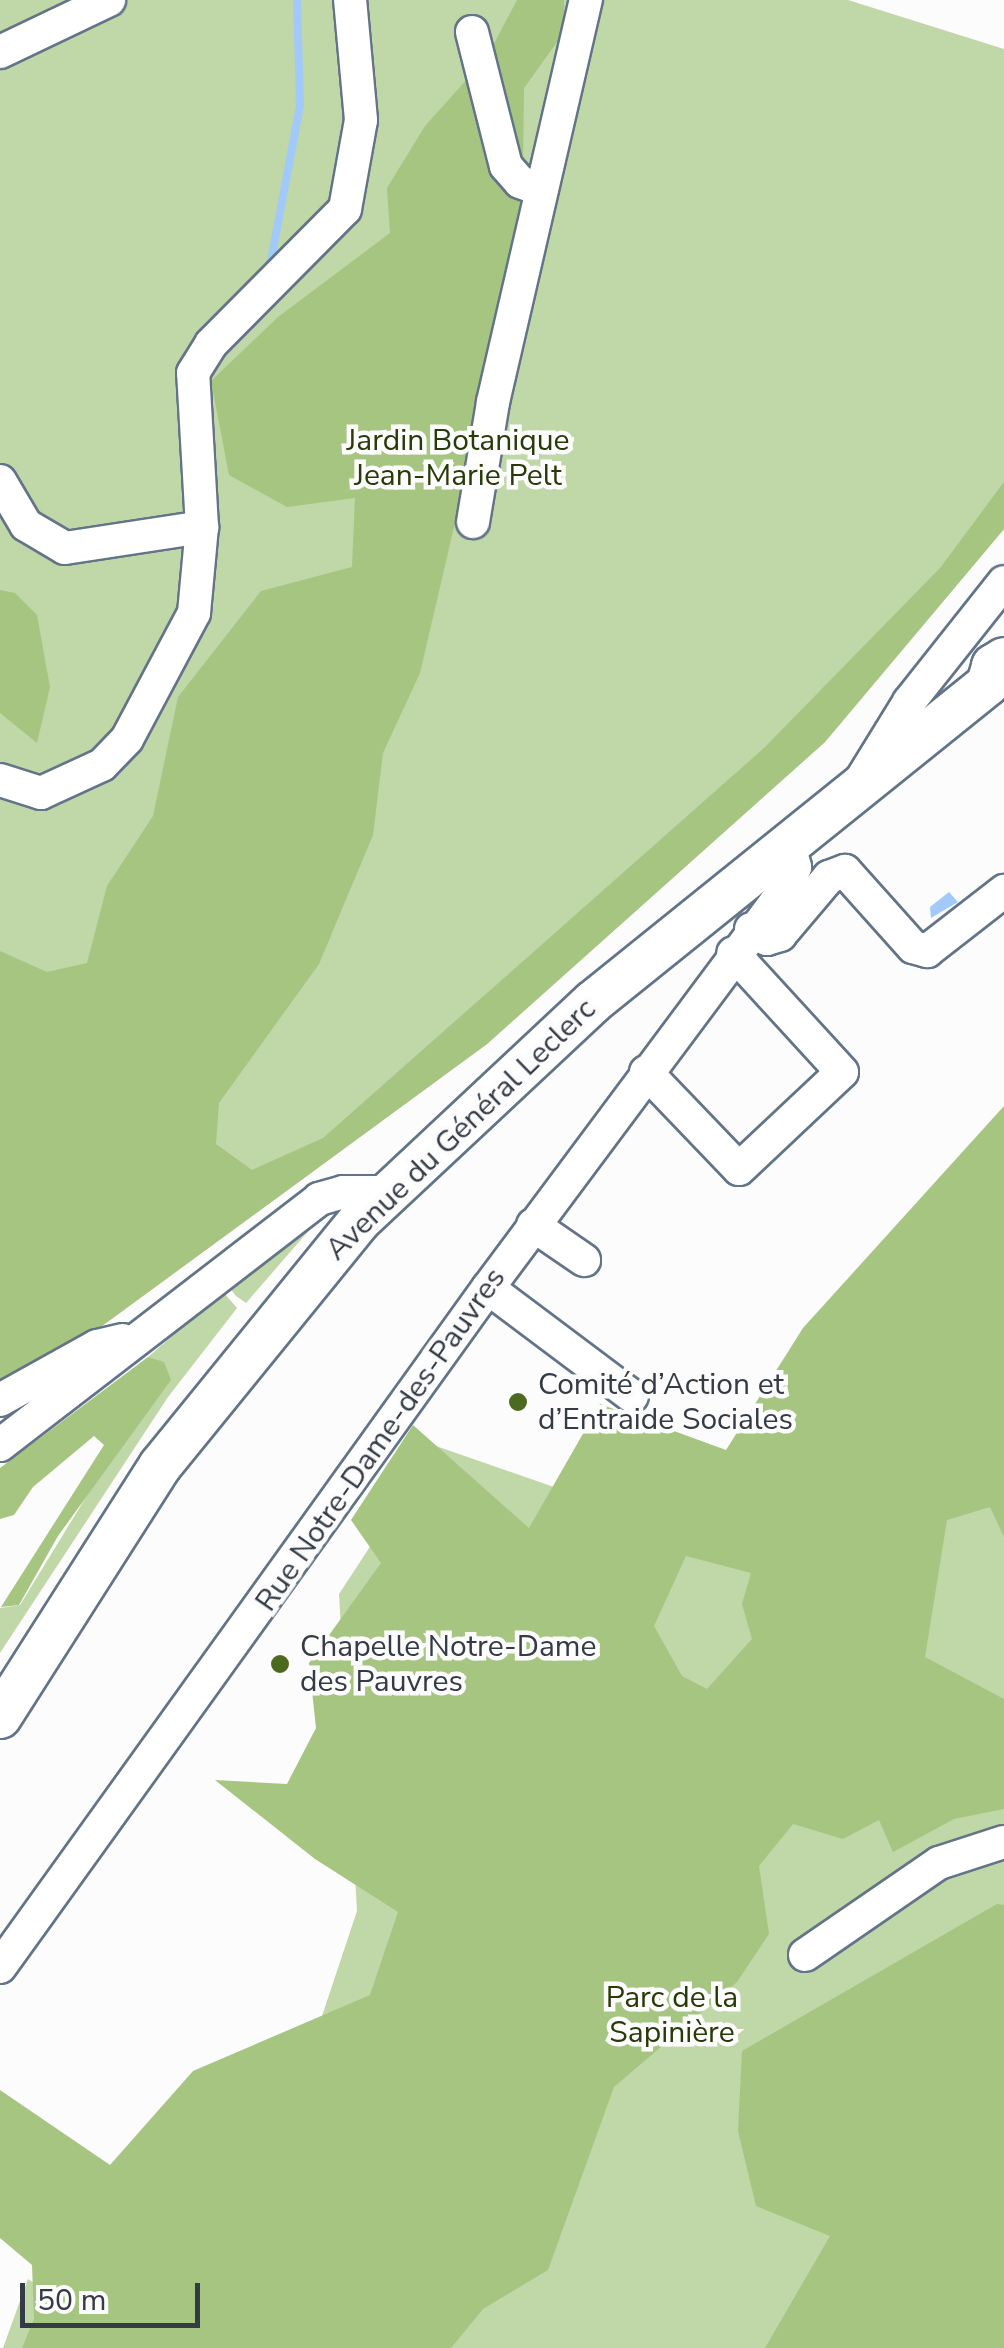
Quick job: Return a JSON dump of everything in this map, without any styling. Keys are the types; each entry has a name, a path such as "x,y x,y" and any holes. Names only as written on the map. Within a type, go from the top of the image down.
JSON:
{"main road":[{"name":"Avenue du Général Leclerc","path":"0,1717 192,1424 314,1272 391,1192 593,1002 999,676"}],"street":[{"path":"0,52 109,0"},
{"path":"0,780 24,792 59,789 102,765 127,739 194,614 202,528 194,373 210,344 340,216 361,190 362,88 350,0"},
{"path":"473,522 586,0"},
{"path":"472,32 506,166 520,182 542,190"},
{"path":"0,481 26,526 65,548 202,528"},
{"path":"852,795 883,739 1004,582"},
{"name":"Rue Notre-Dame-des-Pauvres","path":"0,1967 795,867 777,854"},
{"path":"749,932 767,939 780,934 829,877 846,871 922,952 1004,892"},
{"path":"646,1072 739,1169 842,1072 749,932"},
{"path":"0,1445 319,1199 342,1192 391,1192"},
{"path":"534,1226 584,1260"},
{"path":"488,1288 632,1396"},
{"path":"0,1400 97,1346 146,1334"},
{"path":"805,1955 938,1863 1004,1842"}],"green space":[{"name":"Jardin Botanique Jean-Marie Pelt","path":"0,0 848,0 1004,49 1004,529 825,742 487,1044 102,1326 0,1377"},
{"path":"517,0 564,0 565,31 524,88 522,235 420,673 383,753 373,835 319,964 219,1103 216,1144 252,1170 323,1138 764,748 940,568 1004,482 1004,529 825,742 487,1044 102,1326 0,1385 0,951 47,972 87,963 107,886 153,816 178,697 261,591 352,567 355,498 287,507 229,475 211,381 278,317 390,233 387,188 425,126 487,57"},
{"path":"0,590 15,593 37,615 50,687 37,743 0,713"},
{"name":"Parc de la Sapinière","path":"1004,1106 1004,1537 990,1507 947,1520 925,1657 1004,1699 1004,1809 954,1819 893,1852 879,1820 843,1839 793,1824 759,1866 769,1934 737,1982 614,2087 548,2270 483,2309 451,2348 22,2348 34,2319 32,2265 0,2238 0,2090 110,2165 193,2071 370,1995 398,1912 315,1859 215,1780 287,1784 316,1728 309,1663 381,1563 351,1520 413,1425 529,1528 600,1404 726,1450 803,1328","holes":["686,1556 751,1573 742,1604 752,1639 707,1689 682,1676 654,1626"]},
{"name":"Parc de la Sapinière","path":"1004,1184 1004,2348 234,2348 265,2187 357,1911 339,1594 436,1446 703,1539"},
{"path":"324,1213 246,1303 236,1296 229,1287"},
{"path":"223,1292 237,1308 168,1397 0,1653 0,1608 20,1605 99,1476 154,1360 148,1357"},
{"path":"148,1357 164,1362 171,1380 58,1536 19,1605 1,1607 104,1445 94,1436 33,1487 14,1515 0,1519 0,1468"},
{"path":"997,1904 1004,1905 1004,2348 765,2348 830,2236 756,2206 738,2131 742,2051"},
{"path":"28,2279 131,2348 3,2348"}],"water":[{"path":"949,892 958,902 931,918 930,907"}],"waterway":[{"path":"269,271 300,106 297,0"}],"place":[{"name":"Comité d’Action et d’Entraide Sociales","path":"518,1402"},
{"name":"Chapelle Notre-Dame des Pauvres","path":"280,1664"}]}
